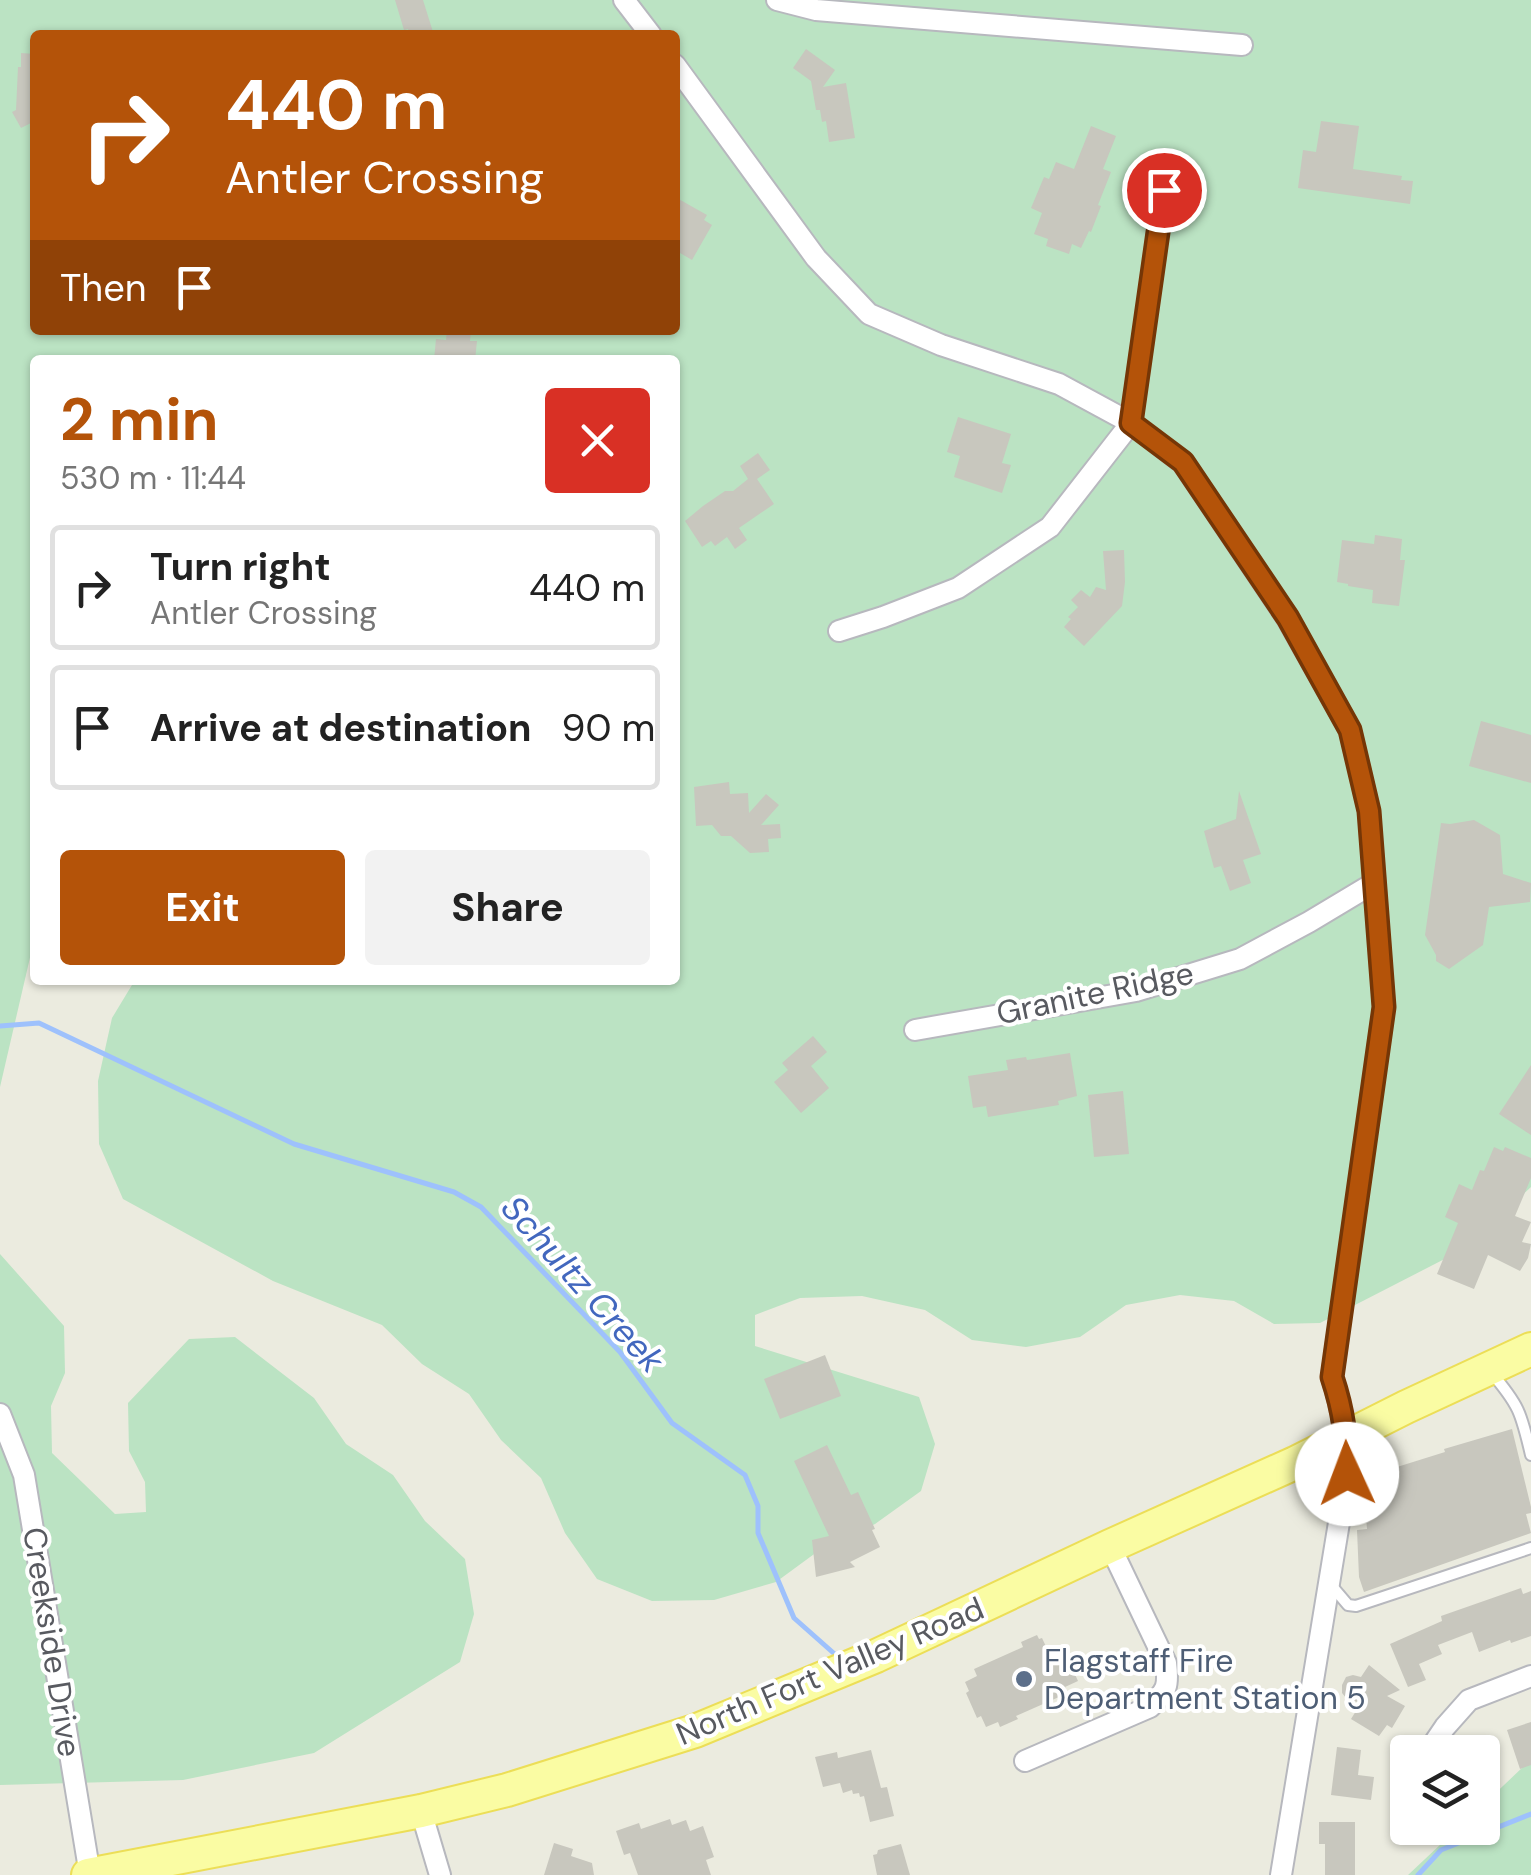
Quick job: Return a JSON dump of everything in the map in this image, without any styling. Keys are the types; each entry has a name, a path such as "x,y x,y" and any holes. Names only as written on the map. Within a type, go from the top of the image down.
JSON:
{"main road":[{"name":"North Fort Valley Road","path":"89,1875 421,1811 524,1785 694,1731 876,1656 1531,1350"}],"street":[{"path":"777,0 816,10 1242,45"},
{"path":"632,3 649,30"},
{"path":"680,72 816,258 869,314 941,345 1059,384 1131,423 1183,462 1288,618 1350,730 1369,811 1384,1007 1332,1377 1347,1437 1347,1474 1281,1875"},
{"path":"839,631 958,588 1050,527 1131,423 1164,190"},
{"name":"Granite Ridge","path":"916,1030 1136,990 1240,958 1374,883"},
{"name":"Creekside Drive","path":"0,1414 24,1475 89,1875"},
{"path":"1025,1761 1150,1707 1169,1683 1166,1663 1110,1546"},
{"path":"1440,1735 1469,1700 1531,1676"},
{"path":"421,1811 440,1875"}],"lane":[{"path":"1489,1370 1514,1398 1522,1414 1531,1455"},
{"path":"1330,1583 1348,1604 1356,1606 1531,1548"}],"green space":[{"path":"0,0 1531,0 1531,1187 1466,1248 1320,1323 1274,1324 1234,1301 1180,1295 1126,1305 1080,1337 1026,1347 972,1340 925,1310 862,1296 800,1298 755,1315 755,1346 919,1397 935,1444 921,1491 875,1524 821,1549 776,1582 714,1600 652,1601 597,1579 565,1533 541,1478 501,1440 469,1394 422,1364 382,1325 273,1281 123,1199 99,1144 98,1081 112,1018 132,985 680,985 680,355 30,355 30,958 0,1087"},
{"path":"0,1254 64,1326 65,1373 51,1406 52,1453 115,1514 146,1512 145,1482 129,1451 128,1403 189,1339 235,1337 314,1398 346,1444 393,1475 425,1521 465,1559 474,1614 460,1662 314,1753 183,1780 0,1785"},
{"path":"1531,1764 1531,1875 1408,1875 1440,1845 1500,1845 1500,1789"}],"building":[{"path":"395,0 423,0 432,30 404,30"},
{"path":"806,49 835,70 823,87 846,83 855,138 829,142 826,121 822,122 820,110 816,110 811,81 793,68"},
{"path":"21,53 30,54 30,124 21,128 12,112 16,110"},
{"path":"1321,121 1359,126 1353,169 1413,181 1410,204 1298,188 1303,150 1316,152"},
{"path":"1091,126 1116,136 1103,169 1111,172 1091,232 1081,248 1072,244 1069,254 1046,246 1048,239 1034,234 1042,213 1031,208 1044,177 1049,179 1056,162 1074,169"},
{"path":"680,200 707,215 704,220 712,225 692,260 680,253"},
{"path":"446,335 471,335 470,341 477,341 476,355 434,355 436,339 446,340"},
{"path":"958,417 1011,434 1002,463 1011,465 1002,493 954,477 960,456 947,452"},
{"path":"758,453 770,470 757,479 774,504 739,528 747,540 735,549 727,537 715,546 711,541 702,547 685,521 748,479 740,466"},
{"path":"1375,535 1402,539 1400,560 1405,560 1399,606 1372,603 1373,590 1337,582 1342,540 1374,544"},
{"path":"1124,550 1122,606 1084,646 1064,627 1078,607 1071,600 1081,590 1090,597 1096,587 1106,590 1103,551"},
{"path":"1481,721 1531,735 1531,783 1469,766"},
{"path":"729,782 730,794 748,793 749,813 766,794 779,805 761,825 780,824 781,838 768,839 769,852 750,853 731,836 721,836 712,825 696,826 694,787"},
{"path":"1239,791 1261,854 1243,860 1251,883 1230,891 1221,866 1214,868 1204,831 1236,819"},
{"path":"1474,820 1500,835 1503,874 1531,883 1530,902 1489,907 1483,945 1449,969 1436,961 1425,935 1441,823"},
{"path":"813,1036 827,1052 811,1066 829,1088 801,1113 774,1082 788,1070 782,1063"},
{"path":"1070,1053 1077,1096 1058,1101 1059,1105 988,1117 986,1106 973,1108 968,1076 1008,1070 1006,1060"},
{"path":"1531,1065 1531,1135 1499,1114"},
{"path":"1123,1091 1129,1154 1094,1157 1088,1095"},
{"path":"1494,1147 1503,1151 1505,1147 1531,1158 1531,1178 1515,1216 1531,1222 1522,1242 1531,1244 1520,1271 1488,1255 1474,1289 1437,1274 1458,1223 1445,1217 1459,1184 1472,1190"},
{"path":"825,1355 841,1396 780,1419 764,1379"},
{"path":"1512,1429 1531,1507 1531,1513 1526,1514 1531,1533 1364,1592 1359,1577 1357,1530 1367,1529 1363,1476 1399,1472 1397,1467 1445,1452 1444,1449"},
{"path":"827,1445 851,1495 858,1492 880,1547 850,1562 855,1567 816,1577 812,1540 829,1536 794,1461"},
{"path":"1521,1588 1523,1594 1531,1591 1531,1636 1479,1652 1472,1632 1438,1645 1442,1654 1419,1664 1426,1680 1408,1687 1390,1644 1442,1621 1441,1616"},
{"name":"Flagstaff Fire Department Station 5","path":"1037,1635 1050,1655 1063,1648 1078,1681 1065,1687 1068,1693 1016,1716 1018,1719 1000,1727 998,1722 986,1727 981,1716 977,1718 965,1682 977,1676 974,1669 1023,1647 1021,1642"},
{"path":"1369,1665 1400,1690 1387,1696 1405,1706 1392,1728 1387,1725 1379,1736 1351,1719 1361,1703 1342,1693 1346,1677 1361,1677"},
{"path":"1531,1722 1531,1765 1520,1769 1507,1730"},
{"path":"1337,1747 1361,1750 1358,1775 1374,1777 1371,1800 1331,1795"},
{"path":"871,1750 881,1788 887,1787 894,1816 870,1822 864,1796 853,1794 852,1790 843,1793 840,1783 823,1787 815,1757 837,1752 838,1758"},
{"path":"670,1819 672,1825 686,1820 690,1831 703,1826 714,1857 706,1860 711,1875 638,1875 630,1853 624,1855 616,1831 639,1823 641,1829"},
{"path":"1319,1822 1355,1822 1355,1875 1325,1875 1325,1844 1319,1844"},
{"path":"554,1843 573,1849 571,1856 592,1863 594,1875 544,1875"},
{"path":"901,1844 910,1875 877,1875 873,1855"}],"waterway":[{"name":"Schultz Creek","path":"0,1026 39,1023 294,1144 454,1192 481,1207 620,1352 672,1423 745,1475 758,1506 758,1533 794,1618 838,1657"},
{"path":"1418,1875 1441,1850 1531,1814"}],"place":[{"name":"Flagstaff Fire Department Station 5","path":"1024,1679"}],"route":[{"path":"1164,190 1131,423 1183,462 1288,618 1350,730 1369,811 1384,1007 1332,1377 1347,1437 1347,1474"}]}
